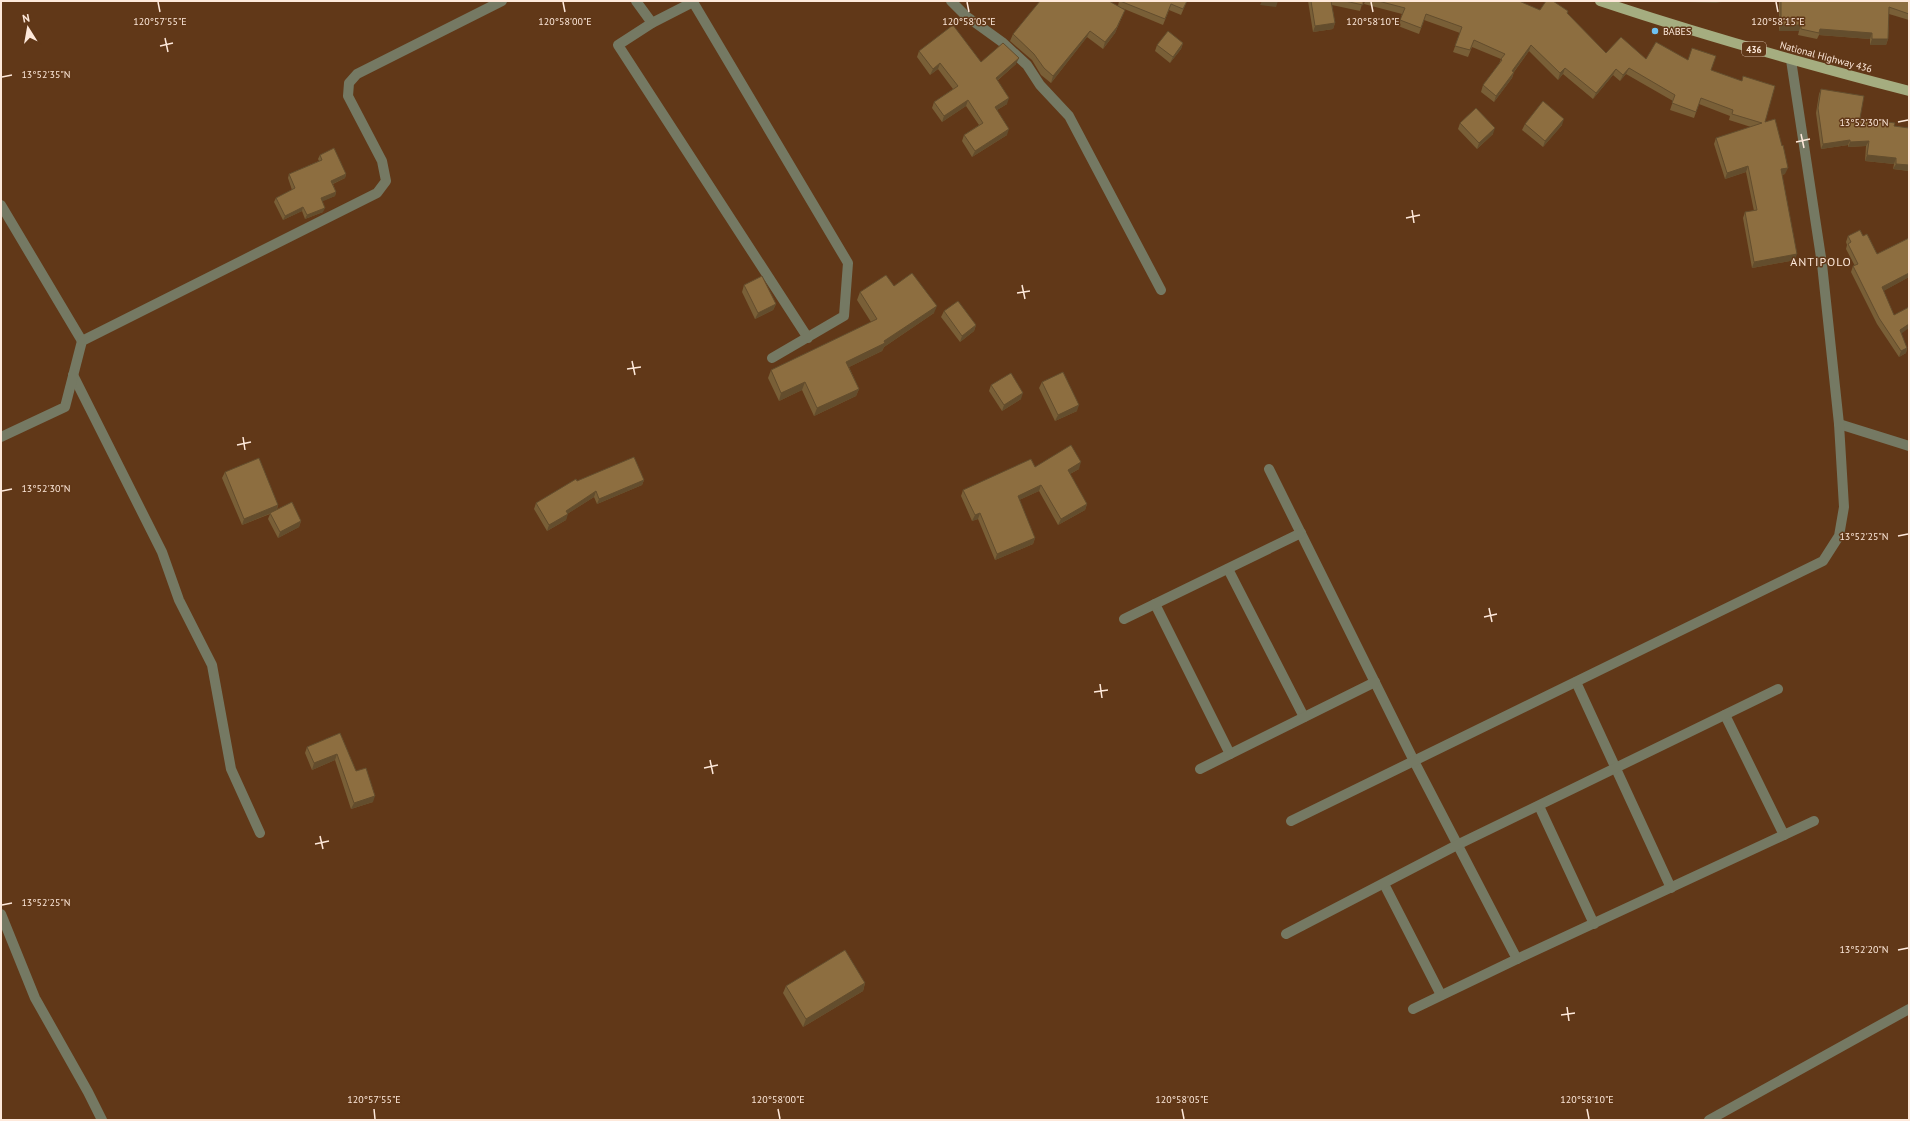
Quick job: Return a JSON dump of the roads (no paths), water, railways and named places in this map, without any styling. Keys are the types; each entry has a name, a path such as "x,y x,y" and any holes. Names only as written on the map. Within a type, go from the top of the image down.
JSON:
{"main road":[{"name":"National Highway 436","path":"1600,1 1671,25 1791,60 1909,91"}],"street":[{"path":"82,341 377,194 386,181 382,161 348,96 349,83 357,74 502,1"},
{"path":"636,1 652,23"},
{"path":"951,1 966,16 1002,42 1027,65 1040,85 1069,116 1161,290"},
{"path":"772,358 808,338 844,316 848,263 693,2 652,23 618,45 808,338"},
{"path":"1291,821 1823,561 1839,536 1844,507 1839,424 1822,264 1791,60"},
{"path":"1,205 82,341 65,407 1,436"},
{"path":"73,375 162,552 179,600 212,665 230,769 260,833"},
{"path":"1839,424 1909,446"},
{"path":"1269,469 1414,761 1517,959"},
{"path":"1124,619 1301,533"},
{"path":"1228,568 1304,717"},
{"path":"1155,604 1230,754"},
{"path":"1200,770 1375,682"},
{"path":"1576,682 1671,888"},
{"path":"1286,934 1457,845 1778,689"},
{"path":"1725,715 1784,835"},
{"path":"1538,806 1594,924"},
{"path":"1413,1009 1814,821"},
{"path":"1384,884 1441,995"},
{"path":"1,914 35,998 102,1120"},
{"path":"1708,1120 1909,1009"}],"place":[{"name":"BABES","path":"1655,31"}],"district":[{"name":"ANTIPOLO","path":"1821,261"}]}
